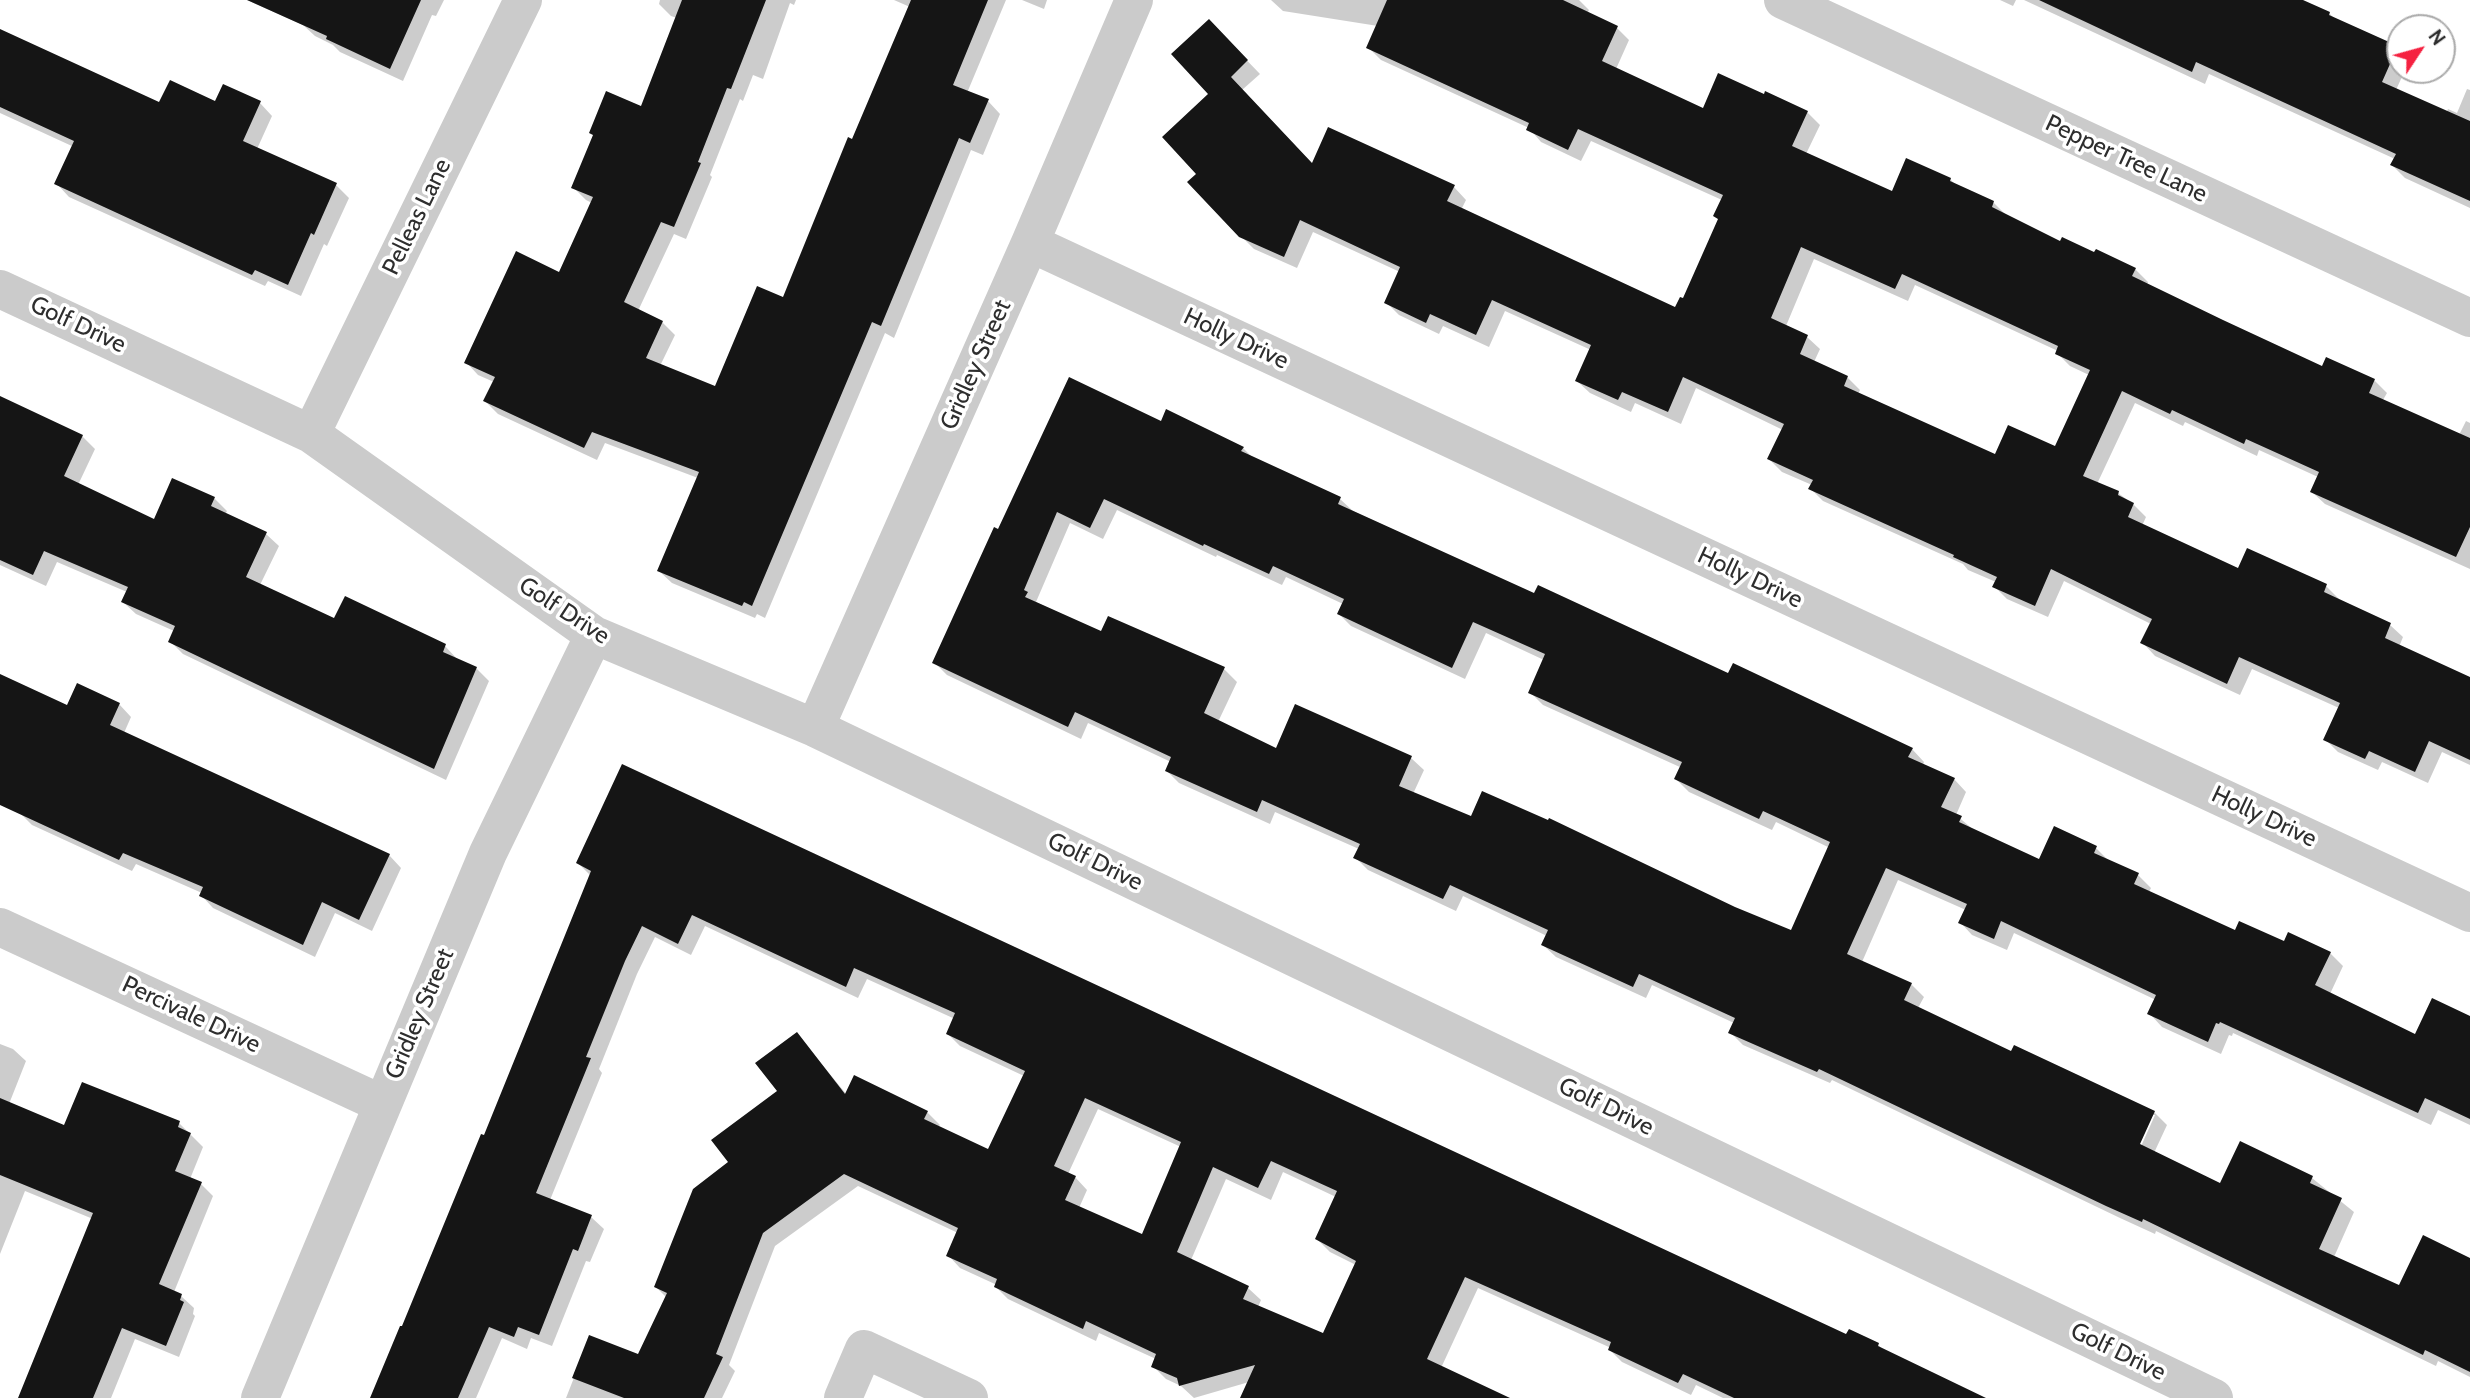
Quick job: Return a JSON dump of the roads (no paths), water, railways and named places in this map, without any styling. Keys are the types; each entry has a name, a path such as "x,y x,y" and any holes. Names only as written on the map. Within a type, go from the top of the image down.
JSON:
{"street":[{"name":"Pelleas Lane","path":"311,433 523,0"},
{"name":"Gridley Street","path":"815,728 1030,243 1134,0"},
{"name":"Pepper Tree Lane","path":"1783,0 2470,318"},
{"name":"Holly Drive","path":"1030,243 2470,913"},
{"name":"Golf Drive","path":"0,289 311,433 594,635 815,728 2214,1398"},
{"name":"Gridley Street","path":"260,1398 488,853 594,635"},
{"name":"Percivale Drive","path":"0,927 382,1104"},
{"path":"843,1398 864,1349 969,1398"}]}
